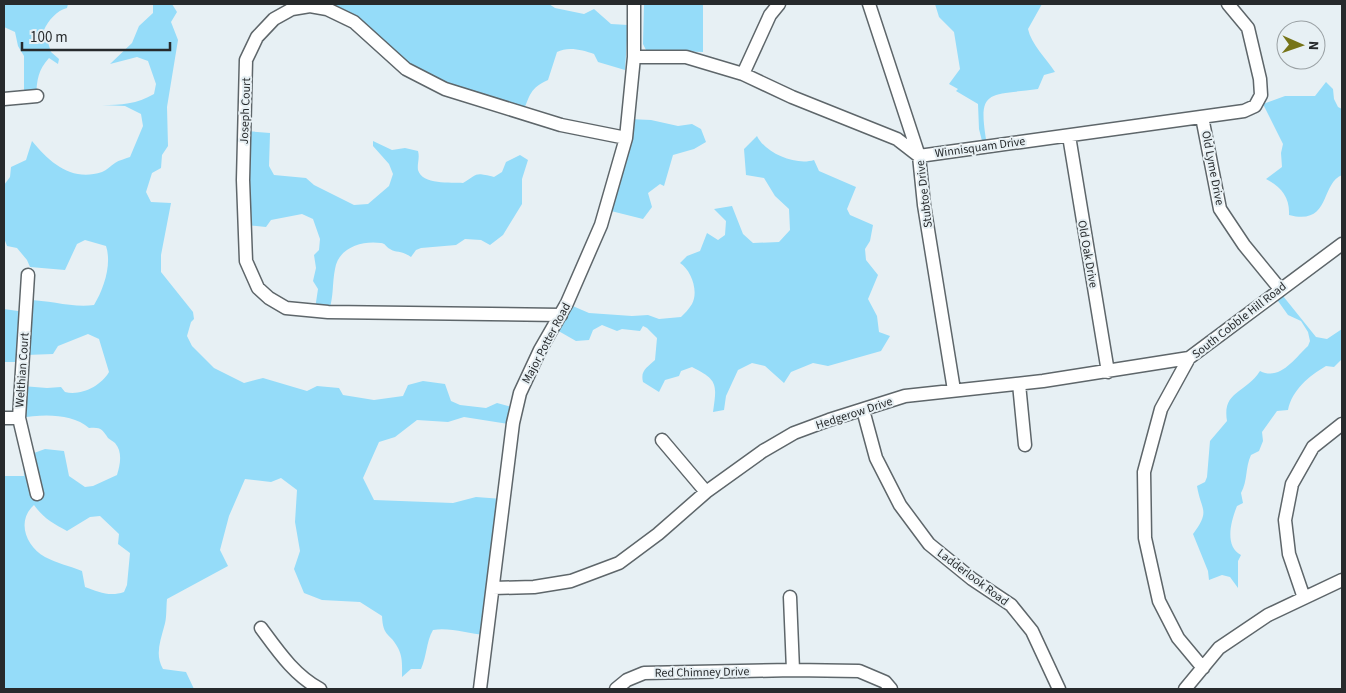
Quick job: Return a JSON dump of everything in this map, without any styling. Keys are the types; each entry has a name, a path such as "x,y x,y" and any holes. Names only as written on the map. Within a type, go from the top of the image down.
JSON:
{"street":[{"name":"Major Potter Road","path":"480,689 502,501 518,400 539,351 561,315 601,225 626,138 634,57 634,4"},
{"path":"743,74 770,15 779,4"},
{"name":"Stubtoe Drive","path":"869,4 919,156 926,214 954,390"},
{"name":"Winnisquam Drive","path":"634,57 686,57 743,74 792,97 898,139 919,156 1244,111 1256,106 1261,95 1260,79 1248,28 1230,4"},
{"name":"Joseph Court","path":"561,315 328,312 286,308 269,298 258,288 246,261 243,180 246,60 257,37 274,19 292,8 310,6 327,9 354,22 406,69 445,88 561,125 626,138"},
{"path":"4,98 37,96"},
{"name":"Old Lyme Drive","path":"1202,117 1220,209 1244,245 1280,289"},
{"name":"Old Oak Drive","path":"1069,136 1075,184 1090,259 1108,372"},
{"name":"South Cobble Hill Road","path":"1203,668 1178,638 1159,601 1145,538 1144,472 1161,409 1189,358 1342,244"},
{"name":"Welthian Court","path":"28,275 18,418 37,494"},
{"name":"Hedgerow Drive","path":"493,588 534,587 571,580 618,563 658,534 706,492 763,451 794,433 905,396 1019,384 1108,372 1189,358"},
{"path":"1019,384 1025,445"},
{"name":"Ladderlook Road","path":"863,410 876,458 900,505 929,544 972,579 1010,605 1032,631 1060,689"},
{"path":"4,418 18,418"},
{"path":"1304,598 1289,554 1285,520 1292,484 1313,447 1342,424"},
{"path":"662,440 706,492"},
{"path":"1185,689 1219,648 1268,615 1342,580"},
{"path":"790,596 793,670"},
{"path":"261,628 282,658 309,683 320,689"},
{"name":"Red Chimney Drive","path":"616,689 627,680 644,673 793,670 860,671 885,682 891,689"}],"shaded area":[{"path":"4,4 68,4 67,8 53,16 44,30 51,52 59,59 58,64 49,58 42,67 36,96 24,94 24,56 18,46 15,32 4,27"},
{"path":"153,4 172,4 177,12 171,22 178,40 167,107 168,146 162,155 161,168 152,173 146,192 151,202 171,203 161,255 161,272 193,312 194,319 191,322 187,336 192,346 214,368 244,383 263,378 307,391 317,386 339,388 343,395 374,400 403,396 408,385 423,381 445,384 451,401 460,405 486,408 497,403 516,408 514,425 464,417 448,422 417,420 395,437 379,442 363,478 374,500 453,503 476,497 503,499 486,635 446,629 433,630 421,669 411,669 402,677 400,651 385,632 382,616 360,602 322,600 304,593 294,569 300,551 295,522 297,490 281,478 271,482 245,479 229,516 220,550 228,566 167,599 166,621 159,648 159,659 163,669 186,672 194,689 4,689 4,476 24,476 23,457 45,449 64,451 69,476 85,487 93,486 117,475 120,459 118,447 99,428 89,428 82,423 65,417 38,416 20,418 22,386 61,387 65,392 77,393 96,386 109,372 99,339 88,334 58,346 53,354 26,355 23,362 4,362 4,309 25,312 27,300 86,306 94,305 106,276 108,253 106,246 85,240 77,244 65,270 30,267 17,248 7,246 4,238 4,185 10,177 11,167 26,160 32,141 54,163 71,172 81,174 102,172 117,162 130,157 143,126 141,114 125,106 102,105 129,103 154,94 156,84 148,61 137,57 110,64 132,43 139,26 153,13","holes":["34,505 41,514 67,531 90,517 100,516 119,534 118,544 130,553 127,585 124,592 109,594 85,587 82,571 49,559 38,552 28,540 25,526 25,518"]},
{"path":"319,4 549,4 555,8 584,14 594,9 611,24 628,25 625,70 598,62 594,54 575,49 561,50 557,52 548,80 534,89 523,112 411,72"},
{"path":"644,4 703,4 703,52 646,50 643,44"},
{"path":"935,4 1042,4 1028,29 1035,46 1055,72 1044,75 1038,89 1007,93 990,98 985,104 984,113 987,145 983,145 979,129 978,104 956,91 958,89 949,84 960,69 954,32 939,17"},
{"path":"1326,82 1333,89 1334,99 1338,107 1342,109 1342,175 1335,180 1318,210 1312,215 1302,217 1289,215 1288,203 1284,193 1266,179 1282,167 1281,153 1283,144 1263,104 1285,96 1315,96"},
{"path":"629,119 651,120 678,126 692,124 701,129 706,142 694,149 673,155 664,186 660,184 648,193 652,207 643,219 607,210"},
{"path":"246,131 270,133 269,166 274,175 306,178 314,185 354,205 368,204 389,186 393,174 389,164 373,146 373,141 392,150 405,148 418,151 418,170 421,175 438,182 463,183 479,174 494,177 502,172 506,162 520,155 528,160 522,179 522,204 503,235 490,245 481,240 465,239 456,245 421,248 416,250 411,257 392,250 382,243 366,243 352,247 337,262 329,311 315,309 318,289 313,281 316,268 314,255 319,250 320,239 313,219 302,214 271,220 266,227 246,225"},
{"path":"757,136 774,153 790,160 814,160 819,171 856,187 847,209 850,215 873,225 870,241 865,249 866,260 878,275 868,299 877,316 879,332 890,336 881,351 828,366 813,363 791,372 784,383 765,366 752,363 738,370 726,396 724,410 713,412 714,384 707,376 692,367 681,371 679,376 665,380 659,392 643,382 644,372 655,360 657,338 647,328 643,326 640,331 622,329 617,331 602,325 593,330 589,340 576,341 555,329 568,304 589,313 632,316 648,315 659,319 681,317 692,304 695,293 693,281 688,271 680,263 687,256 700,251 707,233 718,240 725,235 726,221 714,209 732,206 743,234 753,243 779,242 790,230 789,209 775,196 764,178 746,175 744,149"},
{"path":"1279,291 1316,337 1327,339 1342,329 1342,359 1334,367 1326,366 1302,384 1293,396 1288,410 1277,411 1262,432 1263,441 1259,451 1251,455 1241,493 1243,503 1237,506 1230,533 1232,546 1241,555 1238,561 1238,588 1230,577 1222,575 1209,580 1208,571 1193,534 1199,526 1203,515 1197,486 1205,482 1207,477 1210,441 1227,421 1226,411 1231,398 1254,379 1260,371 1274,373 1280,371 1308,346 1310,341 1308,332 1301,321 1288,315 1273,294"}]}
